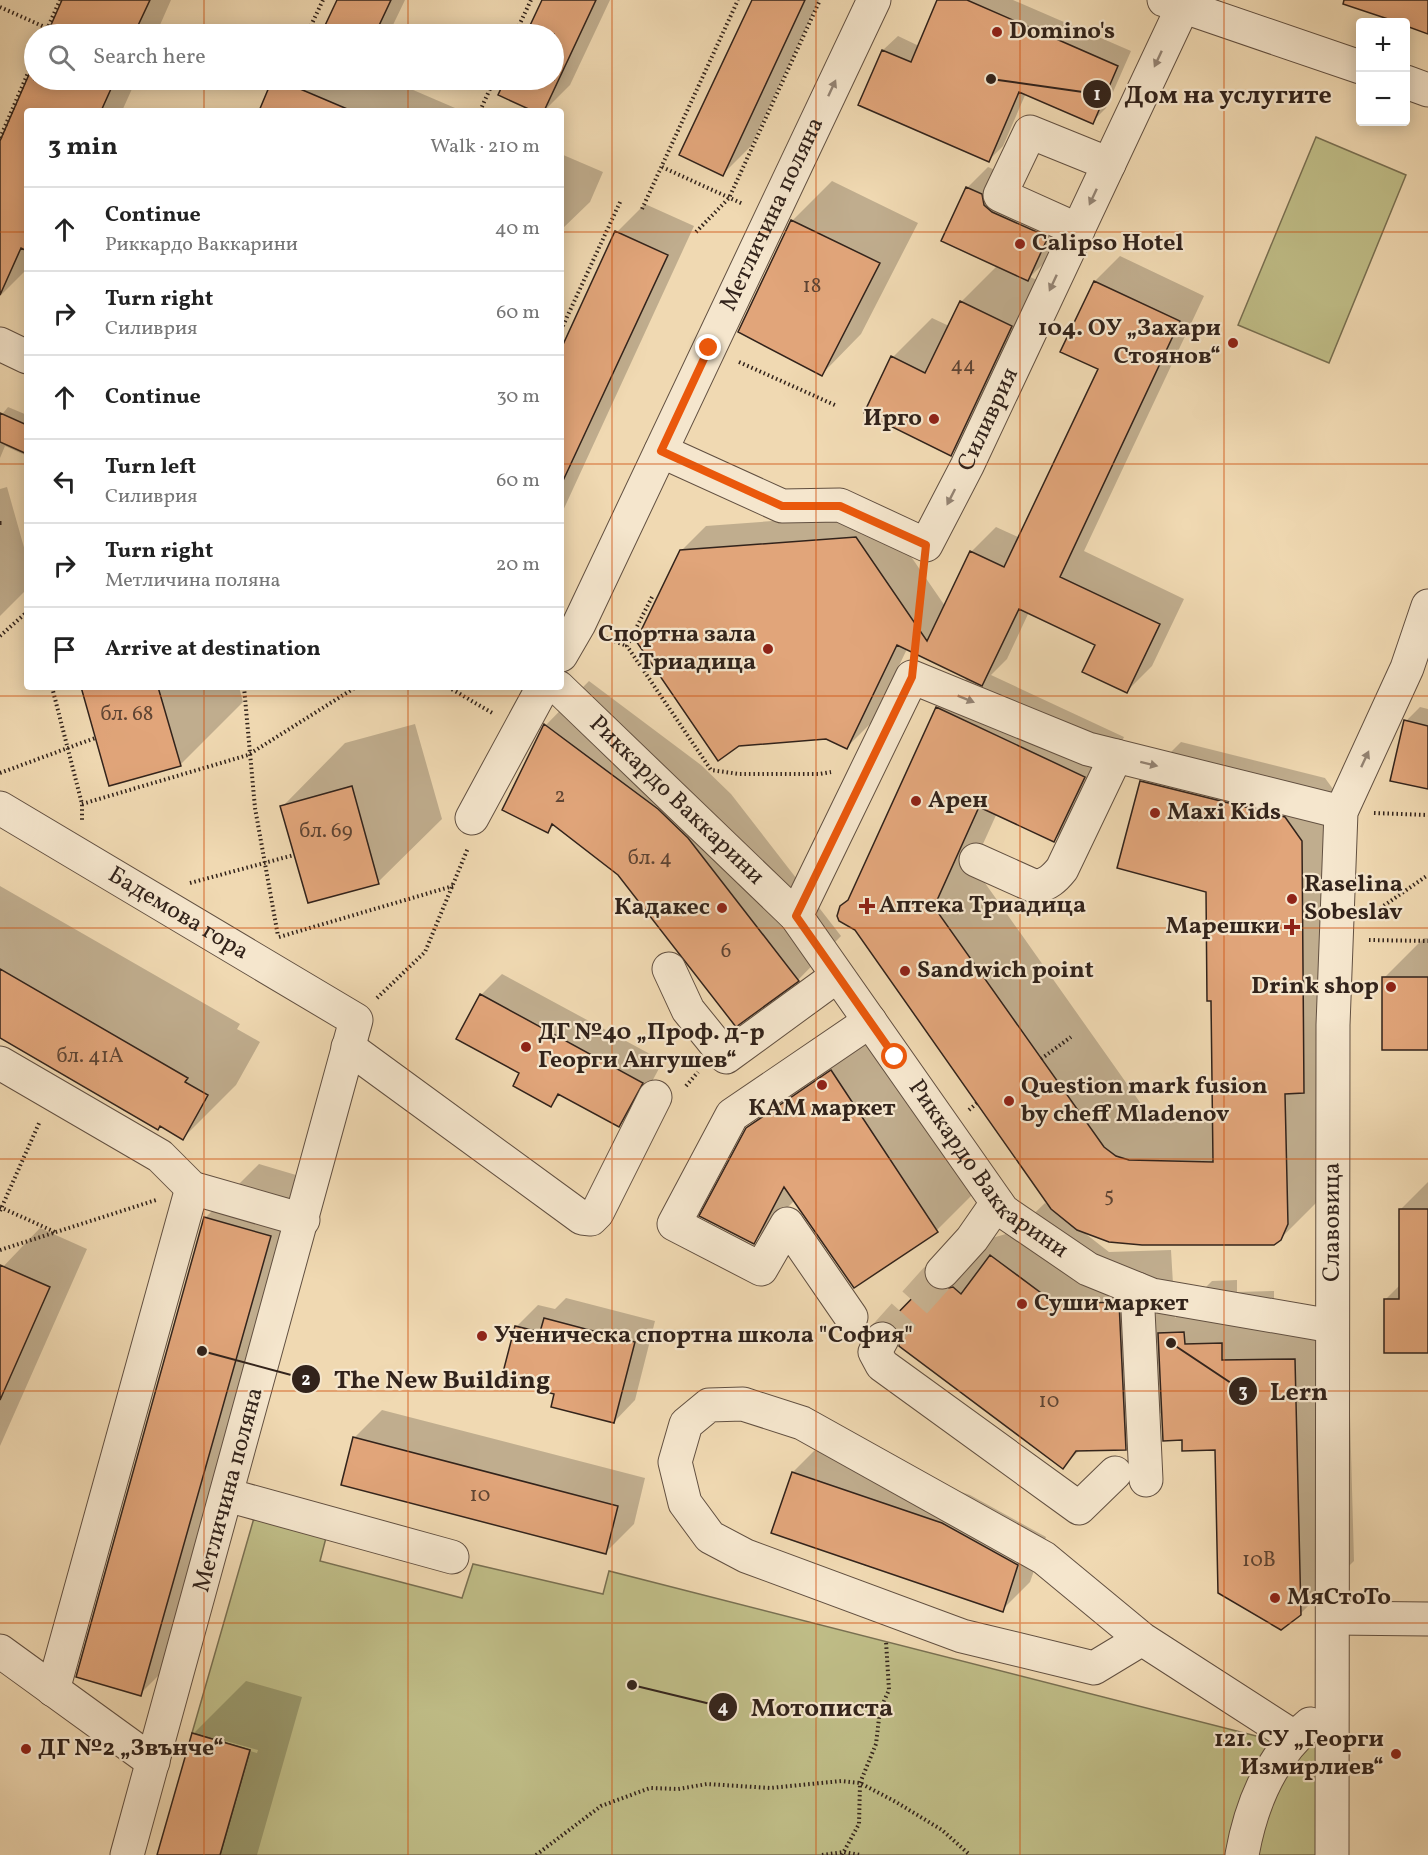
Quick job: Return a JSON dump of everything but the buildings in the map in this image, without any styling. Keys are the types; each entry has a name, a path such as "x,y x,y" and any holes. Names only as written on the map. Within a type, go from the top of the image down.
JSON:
{"street":[{"name":"Метличина поляна","path":"564,650 579,624 874,0"},
{"path":"1178,2 1356,66"},
{"name":"Силиврия","path":"926,545 967,466 1109,164 1178,2"},
{"path":"1410,83 1428,90"},
{"path":"1078,230 1000,195 1030,132 1109,164"},
{"path":"0,344 24,356"},
{"path":"661,451 782,506 840,506 926,545"},
{"name":"Славовица","path":"1332,1855 1333,1025 1341,812 1417,672 1428,606"},
{"path":"796,916 912,677 1088,749 1341,812"},
{"path":"472,818 541,690"},
{"name":"Риккардо Ваккарини","path":"561,690 796,916 1003,1211 1088,1269 1152,1295 1332,1326"},
{"path":"976,860 1036,886 1046,885 1055,879 1062,869 1116,756"},
{"name":"Бадемова гора","path":"0,808 285,978 582,1218 591,1218 597,1213 655,1097"},
{"path":"669,969 688,1010 726,1057 837,975"},
{"path":"851,1317 787,1224 761,1269 674,1224 732,1115 870,1021"},
{"name":"Метличина поляна","path":"127,1855 303,1220 352,1033"},
{"path":"0,1063 160,1156 192,1188 303,1220"},
{"path":"53,1690 192,1188"},
{"path":"942,1272 972,1239 997,1203"},
{"path":"882,1339 875,1352 882,1365 1079,1508 1130,1477 1137,1289"},
{"path":"1142,1639 1094,1668 962,1636 746,1556 710,1537 685,1503 675,1462 686,1424 709,1405 743,1404 802,1423 1044,1558 1142,1639 1294,1737"},
{"path":"227,1495 452,1557"},
{"path":"1333,1618 1428,1619"},
{"path":"0,1651 153,1762"},
{"path":"1242,1855 1263,1782 1294,1737 1332,1706"}],"path":[{"path":"51,24 60,0"},
{"path":"312,24 323,0"},
{"path":"520,24 531,0"},
{"path":"642,209 738,0"},
{"path":"696,232 729,198 820,0"},
{"path":"0,7 40,24"},
{"path":"0,138 24,82"},
{"path":"481,108 489,90"},
{"path":"662,167 729,198"},
{"path":"564,324 621,200"},
{"path":"709,348 837,406"},
{"path":"912,677 926,545"},
{"path":"652,597 627,646 711,770 739,774 831,772 858,786"},
{"path":"0,636 24,615"},
{"path":"53,690 82,804 248,755 351,690"},
{"path":"244,690 248,755 285,978"},
{"path":"453,690 520,730"},
{"path":"0,772 95,738"},
{"path":"1341,812 1428,815"},
{"path":"352,1033 425,952 466,856 472,818"},
{"path":"146,895 294,855"},
{"path":"1336,939 1428,875"},
{"path":"279,938 453,886"},
{"path":"1336,939 1428,941"},
{"path":"1041,1059 1071,1037"},
{"path":"52,1094 0,1208 56,1232"},
{"path":"0,1250 192,1188"},
{"path":"843,1854 859,1824 860,1784 876,1744 880,1710 889,1690 885,1635 878,1604"},
{"path":"536,1855 601,1806 650,1788 678,1789 707,1784 770,1788 841,1781 860,1784 942,1830 970,1855"},
{"path":"822,1855 860,1855"}],"shaded area":[{"path":"1316,137 1406,175 1329,363 1238,325"},
{"path":"256,1511 328,1530 320,1561 462,1598 473,1564 603,1594 609,1571 1272,1740 1230,1855 220,1855 250,1750 192,1733"},
{"path":"1315,1739 1323,1745 1317,1855 1254,1855 1285,1765"}],"tunnel":[{"path":"882,1339 942,1272"}],"place":[{"name":"Domino's","path":"997,32"},
{"name":"Дом на услугите","path":"991,79"},
{"name":"Calipso Hotel","path":"1020,244"},
{"name":"104. ОУ „Захари Стоянов“","path":"1233,343"},
{"name":"Ирго","path":"934,419"},
{"name":"Спортна зала Триадица","path":"768,649"},
{"name":"Арен","path":"916,801"},
{"name":"Maxi Kids","path":"1155,813"},
{"name":"Raselina Sobeslav","path":"1292,899"},
{"name":"Аптека Триадица","path":"867,906"},
{"name":"Кадакес","path":"722,908"},
{"name":"Марешки","path":"1292,927"},
{"name":"Sandwich point","path":"905,971"},
{"name":"Drink shop","path":"1391,987"},
{"name":"ДГ №40 „Проф. д-р Георги Ангушев“","path":"526,1047"},
{"name":"КАМ маркет","path":"822,1085"},
{"name":"Question mark fusion by cheff Mladenov","path":"1009,1101"},
{"name":"Суши маркет","path":"1022,1304"},
{"name":"Ученическа спортна школа \"София\"","path":"482,1336"},
{"name":"Lern","path":"1171,1343"},
{"name":"The New Building","path":"202,1351"},
{"name":"МяСтоТо","path":"1275,1598"},
{"name":"Мотописта","path":"632,1685"},
{"name":"ДГ №2 „Звънче“","path":"26,1749"},
{"name":"121. СУ „Георги Измирлиев“","path":"1396,1754"}],"route":[{"path":"709,348 661,451 782,506 840,506 926,545 912,677 796,916 895,1057"}]}
